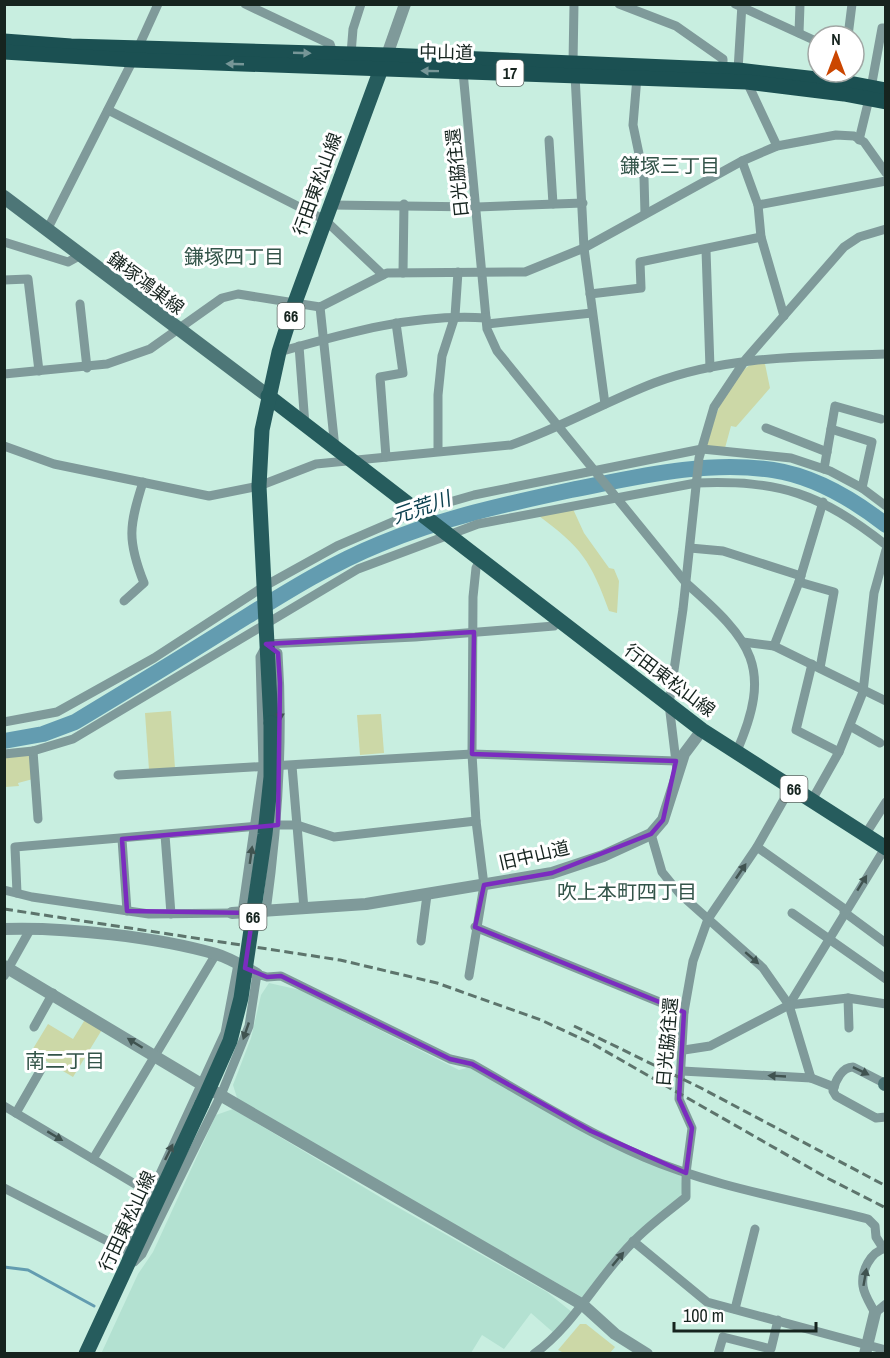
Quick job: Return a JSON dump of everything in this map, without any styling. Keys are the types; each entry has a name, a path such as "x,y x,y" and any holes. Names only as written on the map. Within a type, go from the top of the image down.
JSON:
{"highway":[{"name":"中山道","path":"4,41 136,54 380,70 463,72 574,69 638,77 736,74 875,92"},
{"name":"中山道","path":"4,52 333,53 574,69 806,76"},
{"name":"中山道","path":"858,84 875,92 885,102"}],"main road":[{"name":"行田東松山線","path":"263,588 259,486 262,430 268,396 294,305 387,55"},
{"name":"鎌塚鴻巣線","path":"4,197 268,396"},
{"name":"66","path":"268,396 445,532"},
{"name":"行田東松山線","path":"445,532 702,729 885,848"},
{"name":"66","path":"263,588 266,645"},
{"name":"行田東松山線","path":"86,1353 127,1257 202,1104 230,1041 241,998 271,777 271,723 266,645"}],"street":[{"path":"47,230 136,54 158,4"},
{"path":"245,4 330,44 333,53"},
{"path":"351,54 353,30 361,4"},
{"path":"387,55 405,4"},
{"path":"574,4 574,69 584,248 604,404"},
{"path":"620,4 676,26 723,59 736,74 777,146"},
{"path":"799,33 800,4"},
{"path":"850,24 852,4"},
{"path":"736,74 739,6 806,36"},
{"path":"860,140 875,92 882,28 885,28"},
{"name":"日光脇往還","path":"463,72 486,321 497,351 686,583 722,614 743,642 755,668 757,687 736,753"},
{"path":"638,77 633,125 636,153 644,178 645,214"},
{"path":"108,110 325,220 383,275"},
{"path":"4,374 87,368 107,364 150,349 222,298 238,294 294,305 320,307 383,275 525,272 584,248 742,161 777,146 836,135 860,140 885,173"},
{"path":"549,140 553,204"},
{"path":"742,161 758,205 761,237 784,316"},
{"path":"758,205 885,181"},
{"path":"331,205 404,204 477,207 583,203"},
{"path":"403,273 404,204"},
{"path":"677,766 669,704 686,583 700,454 714,407 746,359 844,247 859,237 885,229"},
{"path":"590,294 641,288 640,262 761,237"},
{"path":"4,242 68,262 80,256"},
{"path":"706,250 710,368"},
{"path":"438,450 438,395 442,356 455,316 458,272"},
{"path":"4,280 28,279 39,371"},
{"path":"80,304 87,368"},
{"path":"320,307 335,449"},
{"path":"279,352 396,323 455,316 486,321 592,313"},
{"path":"386,457 380,377 403,373 396,323"},
{"path":"299,346 305,426"},
{"path":"4,446 54,464 209,496 259,486 315,464 438,450 511,445 538,437 604,404 656,382 746,359 885,354"},
{"path":"824,469 835,406 881,419"},
{"path":"766,428 827,452"},
{"path":"831,429 872,442 862,488"},
{"path":"4,722 57,712 154,658 263,588 338,546 474,495 700,454 768,454 824,469 862,488 885,506"},
{"path":"4,754 33,751 73,739 358,568 445,532 478,524 697,480 754,484 791,490 823,502 885,545"},
{"path":"124,601 144,583 131,542 133,514 143,482"},
{"path":"774,646 800,579 823,502"},
{"path":"690,548 723,551 834,592 816,666 796,730 839,752"},
{"path":"812,800 839,752 863,692 874,593 885,550"},
{"path":"469,976 475,927 484,885 476,821 472,754 473,597 476,568 480,560"},
{"path":"266,645 554,626 559,620"},
{"path":"743,642 774,646 885,701"},
{"path":"266,645 278,653 281,765 278,825 266,912"},
{"path":"4,890 127,911 171,914 237,913 255,827 263,766 260,657 266,645"},
{"path":"850,726 880,743"},
{"path":"702,729 677,766 663,820 651,834 662,872 680,894 763,968 789,1005 811,1078"},
{"path":"33,751 38,819"},
{"path":"118,775 292,766 399,756 472,754 677,766"},
{"path":"292,766 304,909"},
{"name":"日光脇往還","path":"534,1353 550,1342 583,1305 633,1241 686,1197 686,1173 692,1128 679,1100 684,1050 684,1012 693,961 708,919 758,846 791,787"},
{"path":"865,835 885,802"},
{"path":"17,893 15,846 278,825 297,825 334,837 476,821"},
{"name":"旧中山道","path":"237,913 366,904 552,873 603,856 651,834"},
{"path":"165,835 171,914"},
{"path":"122,839 127,911"},
{"path":"758,846 885,943"},
{"path":"789,1005 885,848"},
{"path":"421,941 427,895"},
{"path":"792,913 885,979"},
{"path":"475,927 684,1012"},
{"path":"31,928 6,970 53,993 202,1085 583,1305 615,1334 647,1353"},
{"path":"4,929 31,928 144,940 216,954 257,974 267,977 281,976 450,1059 472,1064 591,1131 644,1157 686,1173 868,1220 875,1226 876,1237 884,1248 869,1259 864,1280 865,1291 875,1313"},
{"path":"93,1159 216,954"},
{"path":"127,1257 150,1193 225,1033 238,964"},
{"path":"4,1188 134,1262 142,1254 221,1095 249,1026 257,974"},
{"path":"34,1027 53,993"},
{"path":"848,998 849,1028"},
{"path":"684,1050 710,1046 789,1005 848,998 885,1004"},
{"path":"16,1113 43,1066"},
{"path":"885,1084 853,1066 844,1069 834,1087 836,1096 876,1118 885,1117"},
{"path":"682,1071 811,1078 834,1087"},
{"path":"4,1106 150,1193"},
{"path":"735,1309 755,1229"},
{"path":"633,1241 707,1302 778,1320 867,1349 885,1350"},
{"path":"867,1349 875,1313 885,1304"},
{"path":"718,1353 723,1337 771,1349 778,1320"}],"highlighted area":[{"path":"474,632 472,754 676,761 663,820 651,834 552,873 484,885 475,927 684,1012 679,1099 692,1128 686,1173 591,1131 472,1064 450,1059 281,976 267,977 245,968 253,913 127,911 122,839 278,825 280,683 278,653 266,644"}],"shaded area":[{"path":"752,364 765,364 770,388 736,427 731,426 725,448 711,448 706,444 723,400 735,378"},
{"path":"573,509 584,533 609,568 614,569 619,581 617,613 609,611 590,567 575,546 539,516"},
{"path":"171,711 175,768 149,770 145,713"},
{"path":"381,714 384,753 360,755 357,715"},
{"path":"30,755 33,779 18,783 19,786 5,787 5,757"},
{"path":"269,983 300,990 459,1070 470,1067 681,1176 683,1191 678,1201 585,1299 238,1101 233,1085 251,1038 261,995"},
{"path":"86,1018 103,1028 73,1077 31,1052 48,1024 73,1039"},
{"path":"233,1109 385,1200 547,1292 573,1313 555,1334 531,1313 504,1349 482,1335 471,1353 101,1354 138,1274 153,1252 216,1115"},
{"path":"580,1324 586,1324 615,1347 610,1353 564,1353 558,1350"}],"waterway":[{"name":"元荒川","path":"4,741 43,734 75,722 286,592 361,552 403,535 498,506 671,471 748,467 788,473 818,483 847,498 886,525"},
{"path":"4,1267 28,1270 94,1306"}],"railway":[{"path":"4,909 340,960 437,983 541,1020 593,1044 829,1179 886,1208"},
{"path":"574,1026 701,1088 886,1186"}],"district":[{"name":"鎌塚三丁目","path":"670,165"},
{"name":"鎌塚四丁目","path":"234,256"},
{"name":"吹上本町四丁目","path":"627,891"},
{"name":"南二丁目","path":"65,1060"}]}
